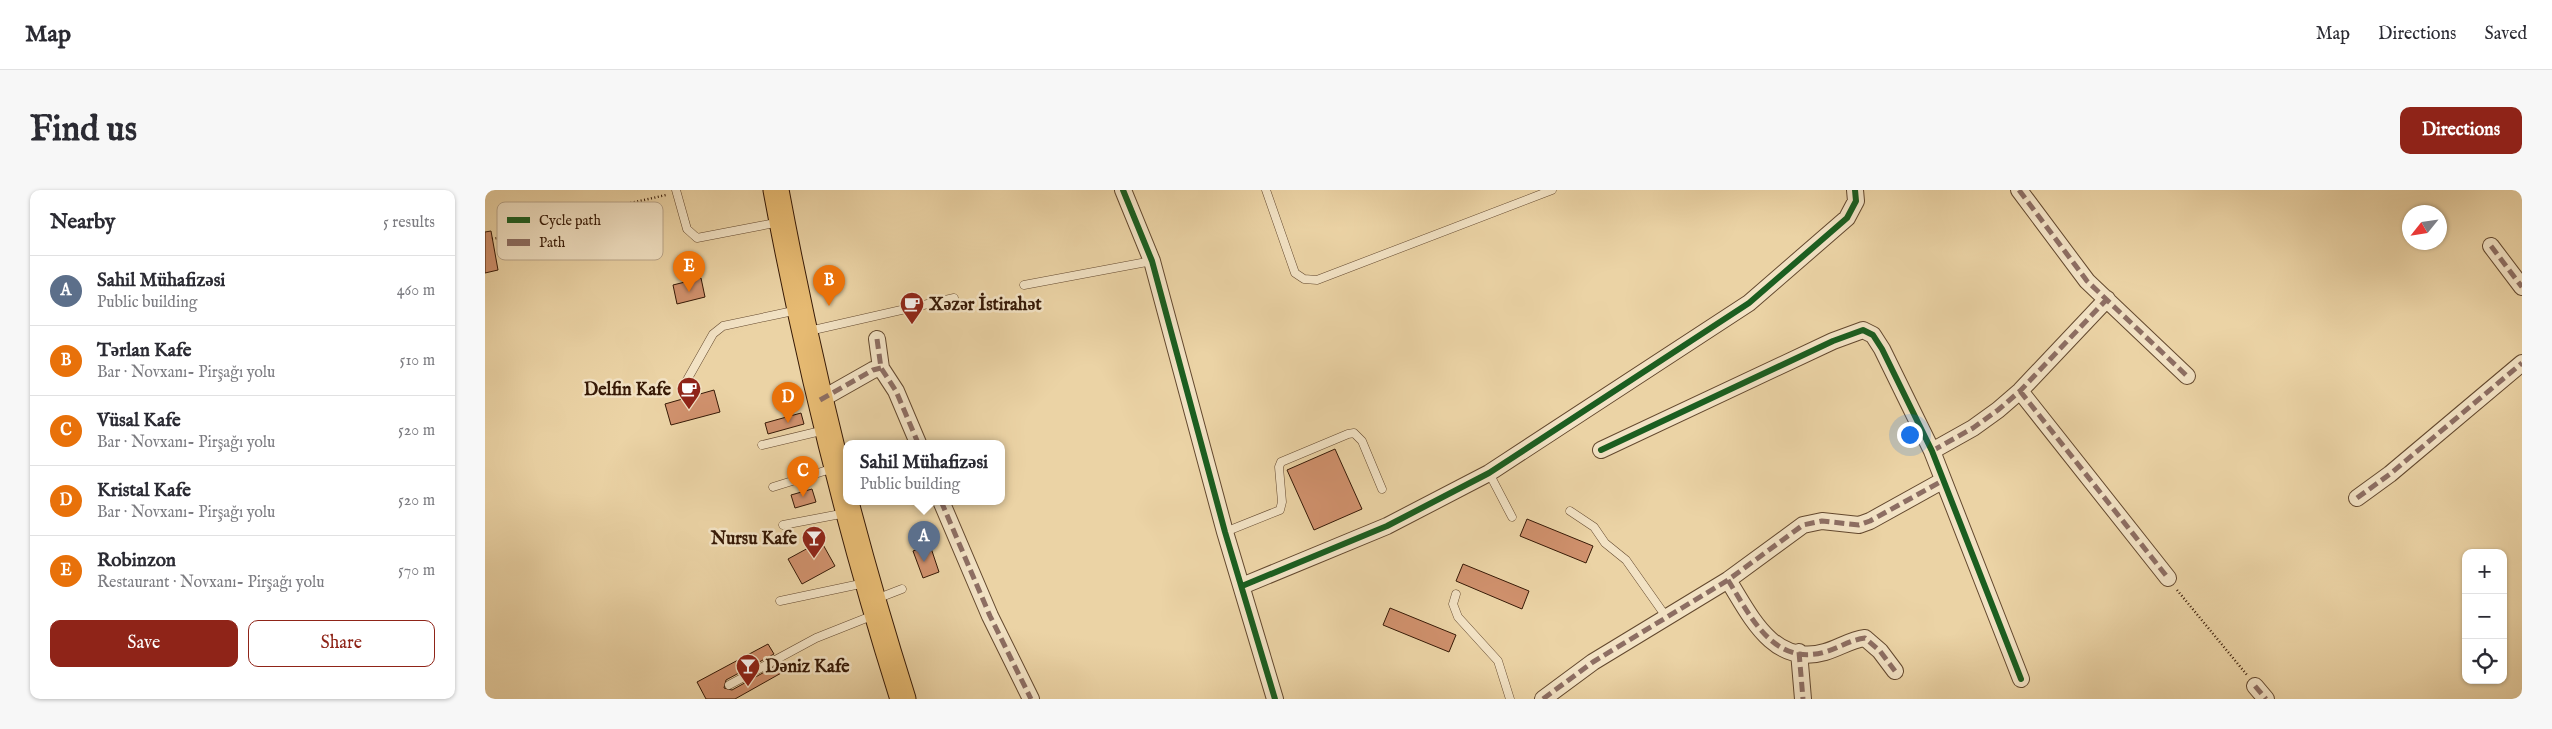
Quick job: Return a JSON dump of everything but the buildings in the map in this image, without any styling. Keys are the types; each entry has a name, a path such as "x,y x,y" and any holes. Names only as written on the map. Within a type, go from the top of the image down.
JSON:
{"main road":[{"path":"776,190 802,321 843,494"},
{"path":"846,505 871,599 903,699"}],"street":[{"path":"1242,586 1387,526 1489,473 1749,303 1847,218 1856,201 1855,190"},
{"path":"2019,190 2087,281 2187,376"},
{"path":"1127,191 1152,261 1225,532 1275,699"},
{"path":"2491,246 2522,287"},
{"path":"1932,451 1973,428 2019,391 2107,299"},
{"path":"1601,450 1824,345 1863,330 1873,335 1882,349 1932,451 2021,679"},
{"path":"877,339 881,368 896,391 917,440"},
{"path":"2357,498 2390,474 2522,363"},
{"path":"820,400 873,370 881,368"},
{"path":"2019,391 2168,578"},
{"path":"1543,699 1593,662 1728,580 1803,525 1822,522 1859,525 1870,521 1943,481"},
{"path":"943,505 991,616 1031,699"},
{"path":"1728,580 1759,630 1767,639 1785,649 1809,654 1824,652 1854,640 1865,638 1881,650 1895,671"},
{"path":"1799,652 1803,699"},
{"path":"2255,686 2266,699"}],"lane":[{"path":"1266,190 1295,273 1304,279 1317,280 1552,190"},
{"path":"676,192 687,229 697,238 782,222"},
{"path":"1024,285 1152,261"},
{"path":"687,380 713,334 723,326 802,321 954,298"},
{"path":"762,445 827,429"},
{"path":"1225,532 1280,510 1282,502 1279,467 1281,462 1348,434 1354,433 1361,441 1382,489"},
{"path":"773,487 836,467"},
{"path":"1489,473 1511,517"},
{"path":"1570,511 1594,527 1605,543 1626,560 1667,618"},
{"path":"783,525 848,513"},
{"path":"780,601 871,599 902,589"},
{"path":"1456,594 1453,610 1498,661 1510,699"},
{"path":"729,685 816,638 871,599"}],"path":[{"path":"633,202 676,192"},
{"path":"492,239 497,238"},
{"path":"2168,578 2255,686"}],"marked path":[{"path":"2019,190 2087,281 2187,376"},
{"path":"2491,246 2522,287"},
{"path":"1932,451 1973,428 2020,391 2107,299"},
{"path":"877,339 881,368 896,391 917,440"},
{"path":"2357,498 2390,474 2522,363"},
{"path":"820,400 873,370 881,368"},
{"path":"2020,391 2168,578"},
{"path":"1543,699 1593,662 1728,580 1803,525 1822,521 1859,525 1870,521 1942,481"},
{"path":"943,505 990,616 1031,699"},
{"path":"1728,580 1755,622 1765,635 1777,645 1791,652 1807,655 1825,652 1854,640 1865,638 1880,651 1895,671"},
{"path":"1799,652 1803,699"},
{"path":"2255,686 2266,699"}],"cycle path":[{"path":"1123,190 1152,261 1225,532 1275,699"},
{"path":"1242,586 1387,526 1489,473 1749,303 1847,218 1856,201 1855,190"},
{"path":"1601,450 1833,341 1863,330 1873,335 1882,349 1932,451 2021,679"}],"place":[{"name":"Robinzon","path":"689,292"},
{"name":"Tərlan Kafe","path":"829,306"},
{"name":"Xəzər İstirahət","path":"912,325"},
{"name":"Delfin Kafe","path":"689,410"},
{"name":"Kristal Kafe","path":"788,423"},
{"name":"Vüsal Kafe","path":"803,497"},
{"name":"Nursu Kafe","path":"814,559"},
{"name":"Sahil Mühafizəsi","path":"924,562"},
{"name":"Dəniz Kafe","path":"748,687"}]}
